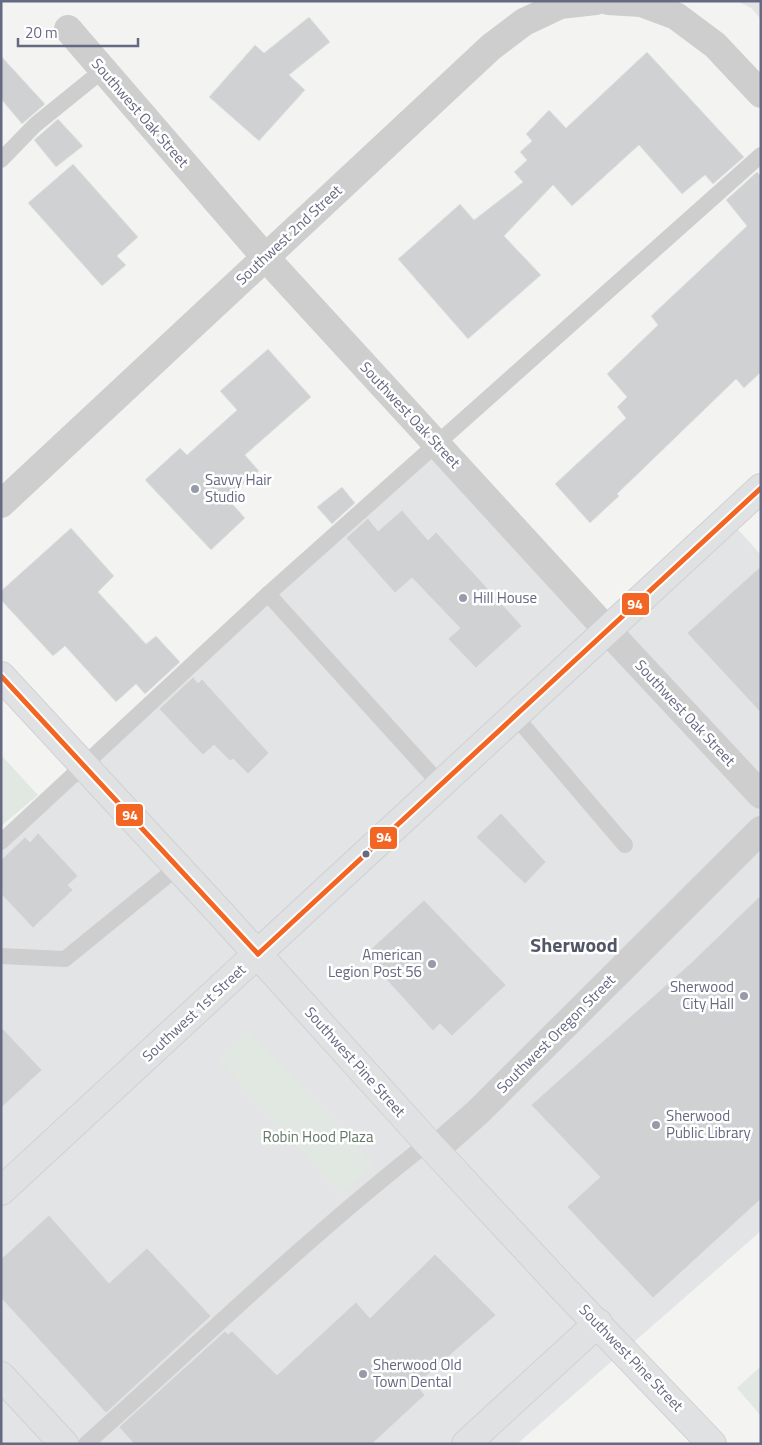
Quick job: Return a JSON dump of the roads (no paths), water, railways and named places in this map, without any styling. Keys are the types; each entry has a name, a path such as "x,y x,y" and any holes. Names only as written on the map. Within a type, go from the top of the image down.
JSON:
{"main road":[{"name":"Southwest 1st Street","path":"1,1191 761,488"},
{"name":"Southwest Pine Street","path":"1,676 560,1285 712,1444"},
{"path":"466,1444 598,1323"},
{"path":"1,1376 64,1444"}],"street":[{"name":"Southwest 2nd Street","path":"1,504 491,47 524,22 560,5 596,1"},
{"path":"608,1 641,3 676,16 715,45 761,94"},
{"name":"Southwest Oak Street","path":"68,29 265,257 761,795"},
{"name":"Southwest Oregon Street","path":"432,1146 478,1112 761,830"}],"lane":[{"path":"1,160 35,125 103,70"},
{"path":"1,842 268,594 761,154"},
{"path":"268,594 441,785"},
{"path":"515,716 625,845"},
{"path":"1,956 64,959 178,867"},
{"path":"86,1444 391,1171 432,1146"}],"place":[{"name":"Savvy Hair Studio","path":"195,489"},
{"name":"Hill House","path":"463,598"},
{"name":"American Legion Post 56","path":"432,964"},
{"name":"Sherwood City Hall","path":"744,996"},
{"name":"Sherwood Public Library","path":"656,1125"},
{"name":"Sherwood Old Town Dental","path":"363,1374"}],"district":[{"name":"Sherwood","path":"574,945"}],"park label":[{"name":"Robin Hood Plaza","path":"318,1137"}]}
